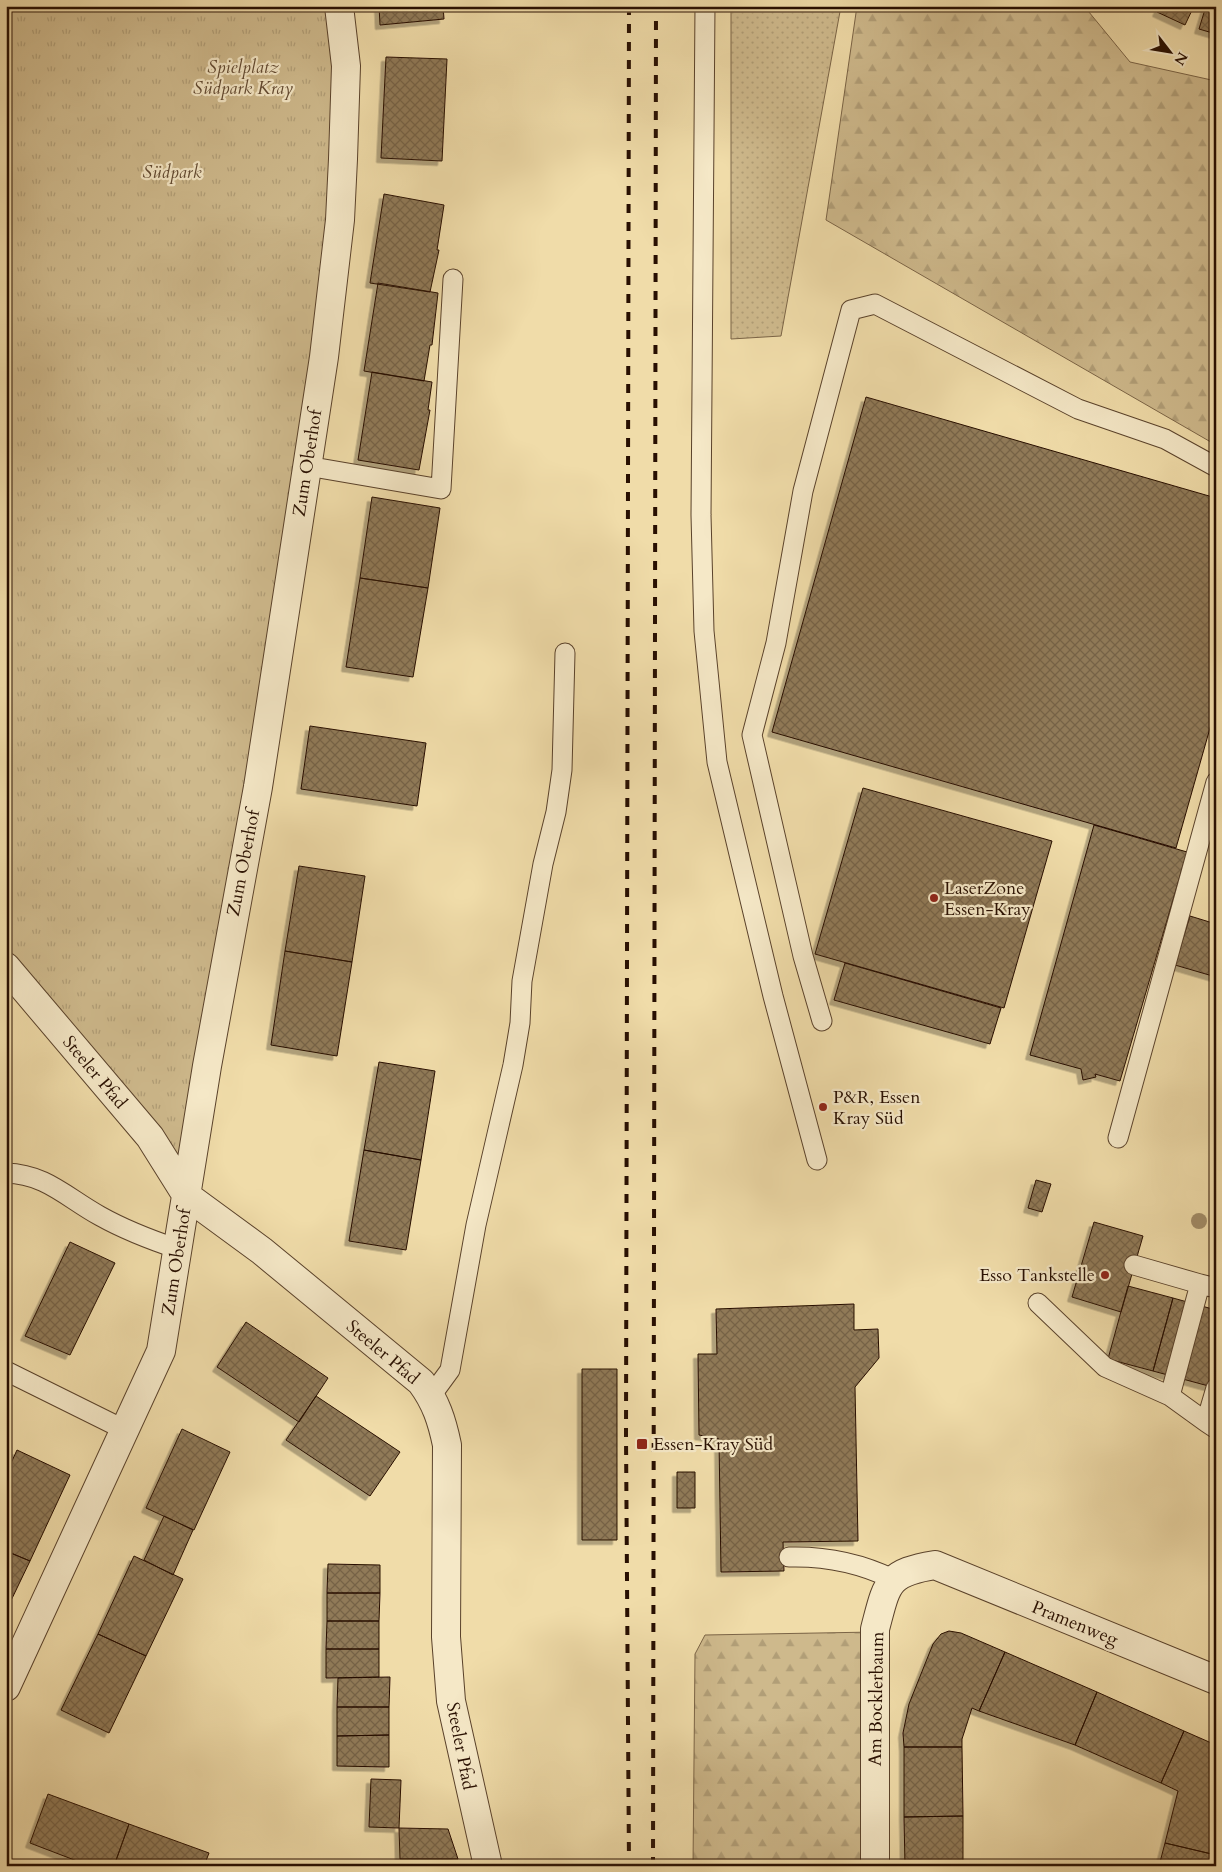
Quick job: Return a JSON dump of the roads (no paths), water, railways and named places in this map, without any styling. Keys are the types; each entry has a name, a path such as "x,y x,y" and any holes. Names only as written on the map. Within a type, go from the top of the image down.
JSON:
{"street":[{"name":"Zum Oberhof","path":"6,1687 162,1351 207,1066 258,787 324,357 340,220 346,66 338,6"},
{"name":"Steeler Pfad","path":"6,967 150,1137 187,1196 262,1251 421,1382 432,1396 441,1418 447,1445 446,1637 451,1701 488,1866"},
{"name":"Pramenweg","path":"893,1579 909,1570 935,1565 1216,1680"},
{"name":"Am Bocklerbaum","path":"875,1866 875,1629 881,1606 893,1579"}],"lane":[{"path":"705,6 701,515 704,631 717,762 773,996 817,1160"},
{"path":"307,466 441,489 453,279"},
{"path":"822,1021 803,956 752,735 776,642 803,491 851,310 875,304 1078,409 1165,439 1216,467"},
{"path":"432,1396 450,1370 476,1225 513,1066 520,1023 522,981 543,864 556,812 562,770 565,653"},
{"path":"1118,1138 1216,782"},
{"path":"6,1173 21,1173 56,1187 106,1219 143,1238 178,1249"},
{"path":"1134,1265 1208,1286 1170,1396"},
{"path":"1038,1303 1105,1367 1170,1396 1211,1425 1216,1388"},
{"path":"6,1371 126,1430"},
{"path":"789,1557 813,1556 870,1568 893,1579"}],"railway":[{"path":"629,6 626,1436 629,1866"},
{"path":"653,1866 656,6"}],"place":[{"name":"LaserZone Essen-Kray","path":"934,898"},
{"name":"P&R, Essen Kray Süd","path":"823,1107"},
{"name":"Esso Tankstelle","path":"1105,1275"},
{"name":"Essen-Kray Süd","path":"642,1444"}],"park label":[{"name":"Spielplatz Südpark Kray","path":"243,77"},
{"name":"Südpark","path":"172,172"}]}
